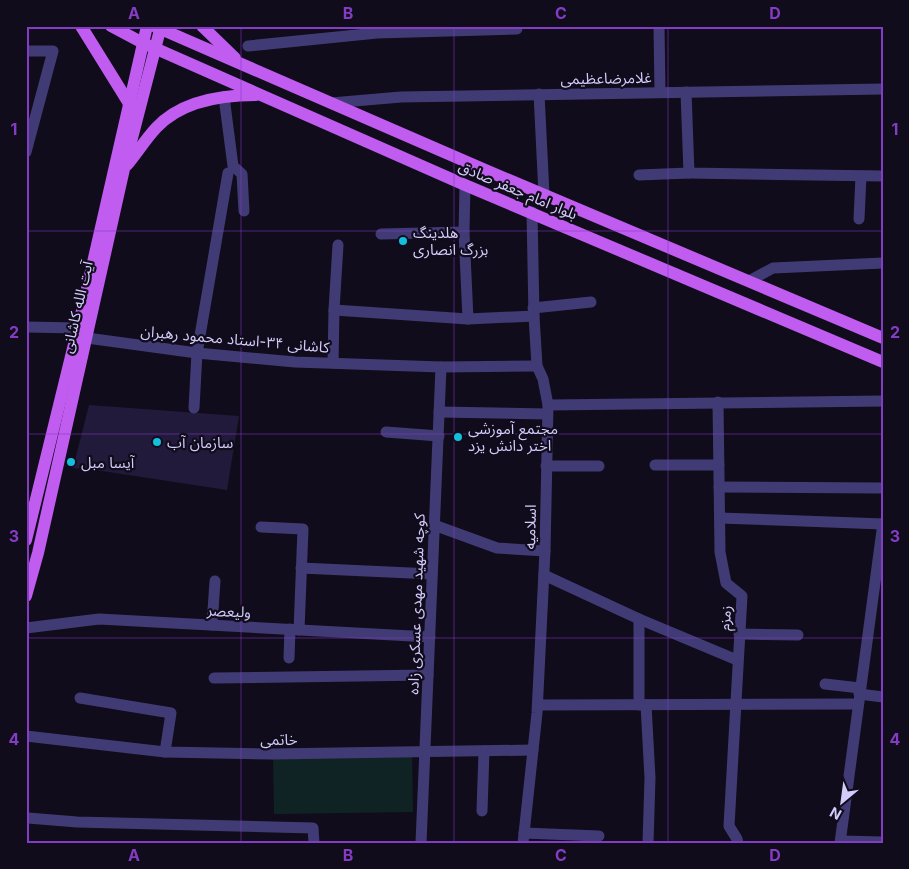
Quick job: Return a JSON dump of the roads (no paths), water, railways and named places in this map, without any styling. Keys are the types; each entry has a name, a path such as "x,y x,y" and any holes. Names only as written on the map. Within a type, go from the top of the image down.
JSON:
{"main road":[{"path":"81,26 130,105"},
{"name":"بلوار امام جعفر صادق","path":"110,26 143,43 465,185 883,362"},
{"name":"آیت الله کاشانی","path":"26,540 78,328 147,26"},
{"path":"202,26 244,66"},
{"name":"آیت الله کاشانی","path":"26,596 32,552 87,338 124,169 155,48 158,27"},
{"name":"بلوار امام جعفر صادق","path":"158,27 331,104 883,338"},
{"path":"124,169 156,128 179,110 198,102 224,97 263,95"},
{"path":"662,268 666,267 670,255 664,245"},
{"path":"684,278 680,268 682,263 686,260 697,259"}],"street":[{"path":"659,26 660,92"},
{"path":"248,46 377,30 517,28"},
{"path":"26,51 54,51 26,152"},
{"name":"غلامرضاعظیمی","path":"331,104 401,97 883,89"},
{"path":"686,92 689,173"},
{"path":"539,94 544,194"},
{"path":"224,97 233,166 242,174 244,212"},
{"path":"194,408 197,353 228,173"},
{"path":"639,174 883,176"},
{"path":"860,219 861,176"},
{"path":"465,185 464,232 468,319"},
{"name":"اسلامیه","path":"523,838 538,705 545,551 547,409 543,378 537,366 533,312 532,212"},
{"path":"382,234 464,232"},
{"path":"333,363 338,245"},
{"path":"749,282 773,268 883,262"},
{"path":"334,310 468,319 533,312 591,302"},
{"path":"26,327 78,328"},
{"name":"کاشانی ۳۴-استاد محمود رهبران","path":"87,338 197,353 295,362 441,367 537,366"},
{"name":"کوچه شهید مهدی عسکری زاده","path":"421,843 441,367"},
{"path":"440,412 718,402 883,401"},
{"name":"زمزم","path":"718,402 720,552 726,583 742,596 729,826 738,843"},
{"path":"386,432 439,436"},
{"path":"655,465 719,465"},
{"path":"546,466 599,466"},
{"path":"719,487 883,488"},
{"path":"720,518 883,524 840,842 883,842"},
{"path":"434,525 496,548 545,551"},
{"path":"260,527 303,529 301,568 289,658"},
{"path":"301,568 432,574"},
{"path":"544,576 639,619 737,660"},
{"path":"212,625 215,580"},
{"name":"ولیعصر","path":"26,628 99,619 430,637"},
{"path":"639,619 642,705 650,778 648,843"},
{"path":"739,634 798,635"},
{"path":"214,678 428,676"},
{"path":"824,684 859,695"},
{"path":"538,705 736,704 859,695 883,697"},
{"path":"80,698 171,713 166,752"},
{"name":"خاتمی","path":"26,736 166,752 273,754 533,750"},
{"path":"482,811 484,751"},
{"path":"28,818 77,822 313,828 314,843"},
{"path":"523,838 599,836"}],"place":[{"name":"هلدینگ بزرگ انصاری","path":"403,241"},
{"name":"مجتمع آموزشی اختر دانش یزد","path":"458,437"},
{"name":"سازمان آب","path":"157,442"},
{"name":"آیسا مبل","path":"71,462"}]}
